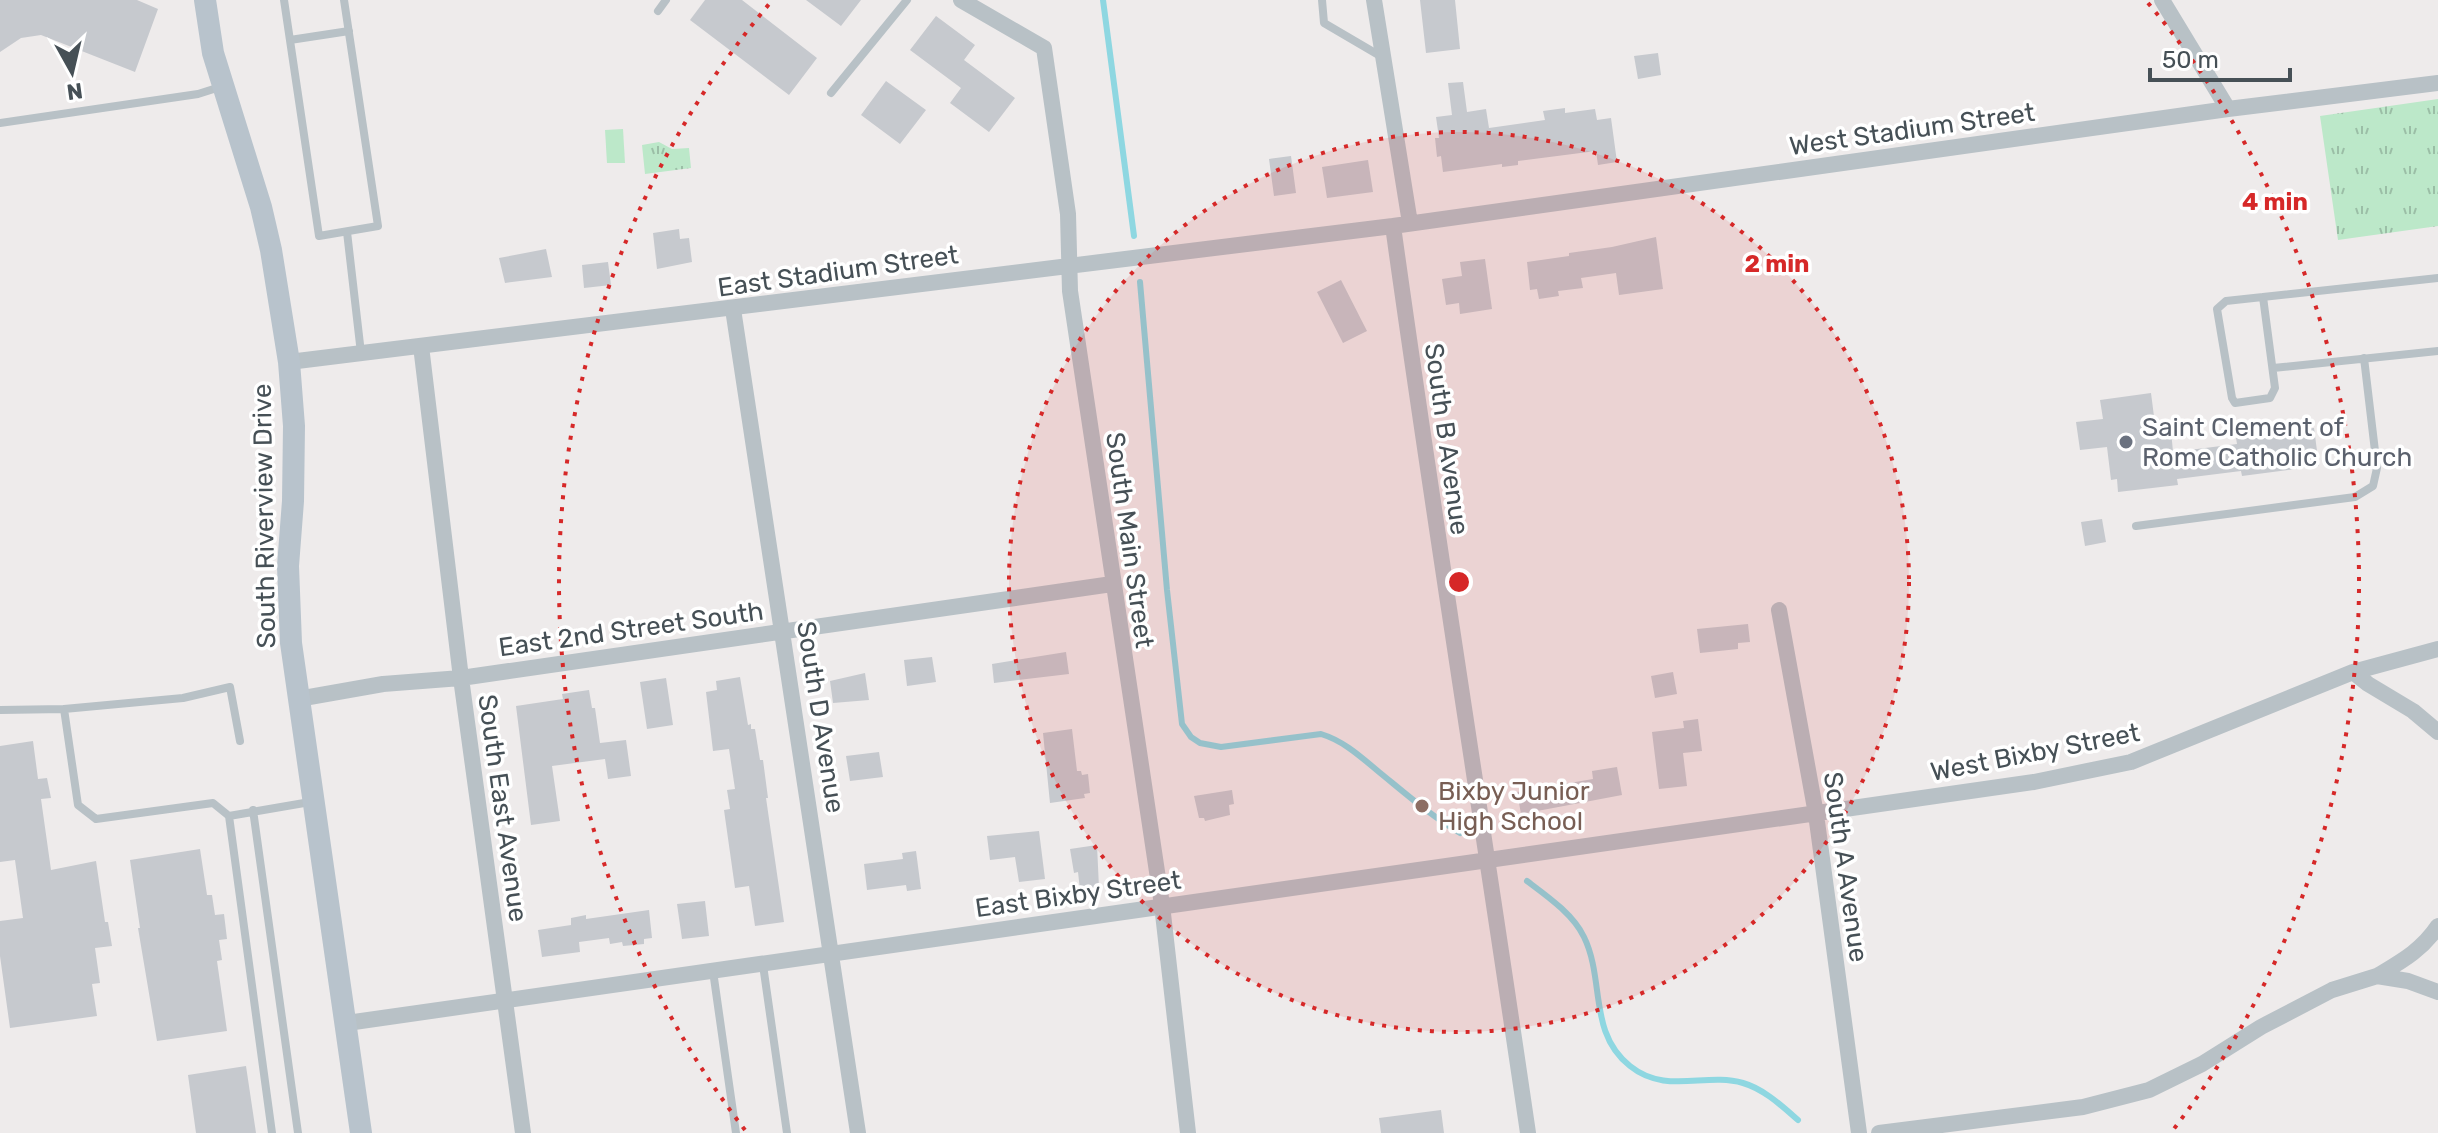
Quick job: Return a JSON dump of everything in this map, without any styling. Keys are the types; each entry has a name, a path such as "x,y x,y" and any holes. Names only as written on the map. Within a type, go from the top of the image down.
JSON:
{"street":[{"name":"South Riverview Drive","path":"205,0 213,53 271,250 289,362 294,426 289,598 298,699 361,1133"},
{"name":"South Main Street","path":"961,0 1044,48 1068,214 1070,291 1162,905 1188,1133"},
{"path":"1374,0 1410,223"},
{"path":"2162,0 2228,109"},
{"name":"West Stadium Street","path":"1393,226 2228,109 2438,83"},
{"name":"East Stadium Street","path":"289,362 1393,226"},
{"name":"South B Avenue","path":"1393,226 1432,509 1489,861 1528,1133"},
{"name":"South D Avenue","path":"733,309 858,1133"},
{"name":"South East Avenue","path":"421,346 461,678 523,1133"},
{"name":"East 2nd Street South","path":"298,699 383,684 461,678 1112,584"},
{"name":"South A Avenue","path":"1779,610 1816,814 1859,1133"},
{"name":"West Bixby Street","path":"1816,814 2034,782 2131,762 2353,672 2438,649"},
{"path":"2353,672 2413,711 2438,732"},
{"name":"East Bixby Street","path":"347,1023 1816,814"},
{"path":"1879,1133 2083,1107 2149,1090 2202,1064 2261,1027 2332,990 2377,976 2410,957 2426,943 2438,926"},
{"path":"2377,976 2408,981 2438,992"}],"lane":[{"path":"284,0 319,236 378,226 344,0"},
{"path":"658,11 666,0"},
{"path":"831,93 907,0"},
{"path":"1322,0 1324,23 1383,57"},
{"path":"290,40 349,31"},
{"path":"0,123 198,94 225,86"},
{"path":"347,232 361,353"},
{"path":"2263,297 2275,388 2270,398 2235,403 2217,309 2226,301 2438,278"},
{"path":"2273,368 2438,351"},
{"path":"2136,526 2355,497 2373,486 2377,468 2364,358"},
{"path":"0,710 64,709 183,698 230,687 240,741"},
{"path":"64,709 78,805 96,819 213,803 229,816 272,1133"},
{"path":"229,816 315,801"},
{"path":"253,810 298,1133"},
{"path":"763,965 787,1133"},
{"path":"713,970 736,1133"}],"green space":[{"path":"2438,99 2438,226 2338,240 2320,116"},
{"path":"623,129 625,163 607,163 605,130"},
{"path":"659,142 672,149 689,148 691,168 645,174 642,145"}],"building":[{"path":"0,0 137,0 158,9 135,72 41,35 21,38 0,52"},
{"path":"705,0 742,0 817,58 789,95 690,20"},
{"path":"806,0 861,0 841,26"},
{"path":"1420,0 1455,0 1460,49 1426,53"},
{"path":"936,16 975,45 964,60 1015,98 989,132 950,103 961,88 910,50"},
{"path":"1658,53 1661,75 1638,79 1634,56"},
{"path":"886,81 926,110 900,144 861,115"},
{"path":"1463,82 1467,112 1486,109 1489,128 1545,120 1543,111 1565,108 1565,113 1595,109 1597,120 1611,118 1617,162 1598,165 1596,151 1518,161 1518,165 1502,167 1502,164 1443,172 1441,156 1437,157 1435,138 1439,138 1436,117 1452,115 1448,83"},
{"path":"1291,156 1296,193 1274,196 1269,159"},
{"path":"1368,160 1373,192 1327,198 1322,167"},
{"path":"679,229 680,239 689,238 692,262 657,269 653,233"},
{"path":"1656,237 1663,289 1619,295 1616,273 1581,278 1583,288 1558,291 1559,296 1539,299 1537,289 1530,290 1527,262"},
{"path":"546,249 552,277 505,283 499,258"},
{"path":"1485,259 1492,309 1460,314 1459,303 1446,305 1442,279 1462,276 1460,262"},
{"path":"608,262 611,285 584,288 582,265"},
{"path":"1341,280 1367,331 1343,343 1317,292"},
{"name":"Saint Clement of Rome Catholic Church","path":"2151,393 2156,432 2171,430 2173,452 2237,444 2236,438 2314,428 2319,466 2242,476 2241,471 2177,479 2178,485 2118,492 2117,479 2111,480 2107,447 2080,450 2076,422 2103,419 2100,400"},
{"path":"2102,519 2106,542 2085,546 2081,522"},
{"path":"1748,624 1750,642 1738,643 1738,649 1700,653 1697,629"},
{"path":"1066,652 1069,674 994,683 992,664"},
{"path":"932,657 936,682 907,686 904,660"},
{"path":"1673,672 1677,694 1655,698 1651,676"},
{"path":"865,673 869,700 833,703 830,681"},
{"path":"740,677 748,725 755,729 760,760 763,760 784,922 755,926 749,886 735,888 724,810 730,809 727,790 735,789 729,749 713,751 706,692 717,690 716,681"},
{"path":"666,678 673,725 647,729 640,682"},
{"path":"589,690 600,743 626,740 631,776 608,779 605,759 552,766 560,821 531,825 516,706 563,699 562,694"},
{"path":"1698,719 1702,751 1683,753 1687,786 1659,789 1652,732 1684,728 1683,721"},
{"path":"1072,729 1077,771 1081,771 1082,775 1088,774 1090,793 1084,794 1085,798 1050,803 1043,733"},
{"path":"33,741 38,779 47,778 51,798 41,799 51,870 96,861 105,922 108,922 112,946 95,948 100,983 92,984 97,1016 10,1028 0,956 0,921 23,918 15,860 0,862 0,746"},
{"path":"879,752 883,777 850,781 846,756"},
{"path":"1617,767 1622,795 1521,814 1517,792 1593,779 1592,771"},
{"path":"1232,790 1234,804 1229,805 1230,815 1205,821 1199,818 1194,796"},
{"path":"1039,831 1045,879 1019,882 1015,857 990,860 987,836"},
{"path":"1097,845 1099,888 1080,890 1070,849"},
{"path":"200,849 207,895 212,895 215,915 224,914 227,939 219,940 222,960 217,961 227,1031 157,1041 130,860"},
{"path":"916,851 921,889 907,891 906,885 867,890 864,864 903,859 902,853"},
{"path":"705,901 709,936 682,939 677,904"},
{"path":"649,910 652,938 644,939 644,944 610,944 609,938 579,942 580,952 542,957 538,930 571,925 571,918 586,915 586,919"},
{"path":"246,1066 256,1133 196,1133 188,1075"},
{"path":"1441,1110 1444,1133 1381,1133 1379,1118"}],"waterway":[{"path":"1103,0 1134,236"},
{"path":"1140,282 1182,724 1191,737 1200,743 1221,747 1321,734 1329,737 1352,750 1460,833"},
{"path":"1527,881 1566,913 1584,937 1608,1038 1630,1066 1658,1079 1743,1083 1765,1094 1798,1120"}],"place":[{"name":"Saint Clement of Rome Catholic Church","path":"2126,442"},
{"name":"Bixby Junior High School","path":"1422,806"}]}
